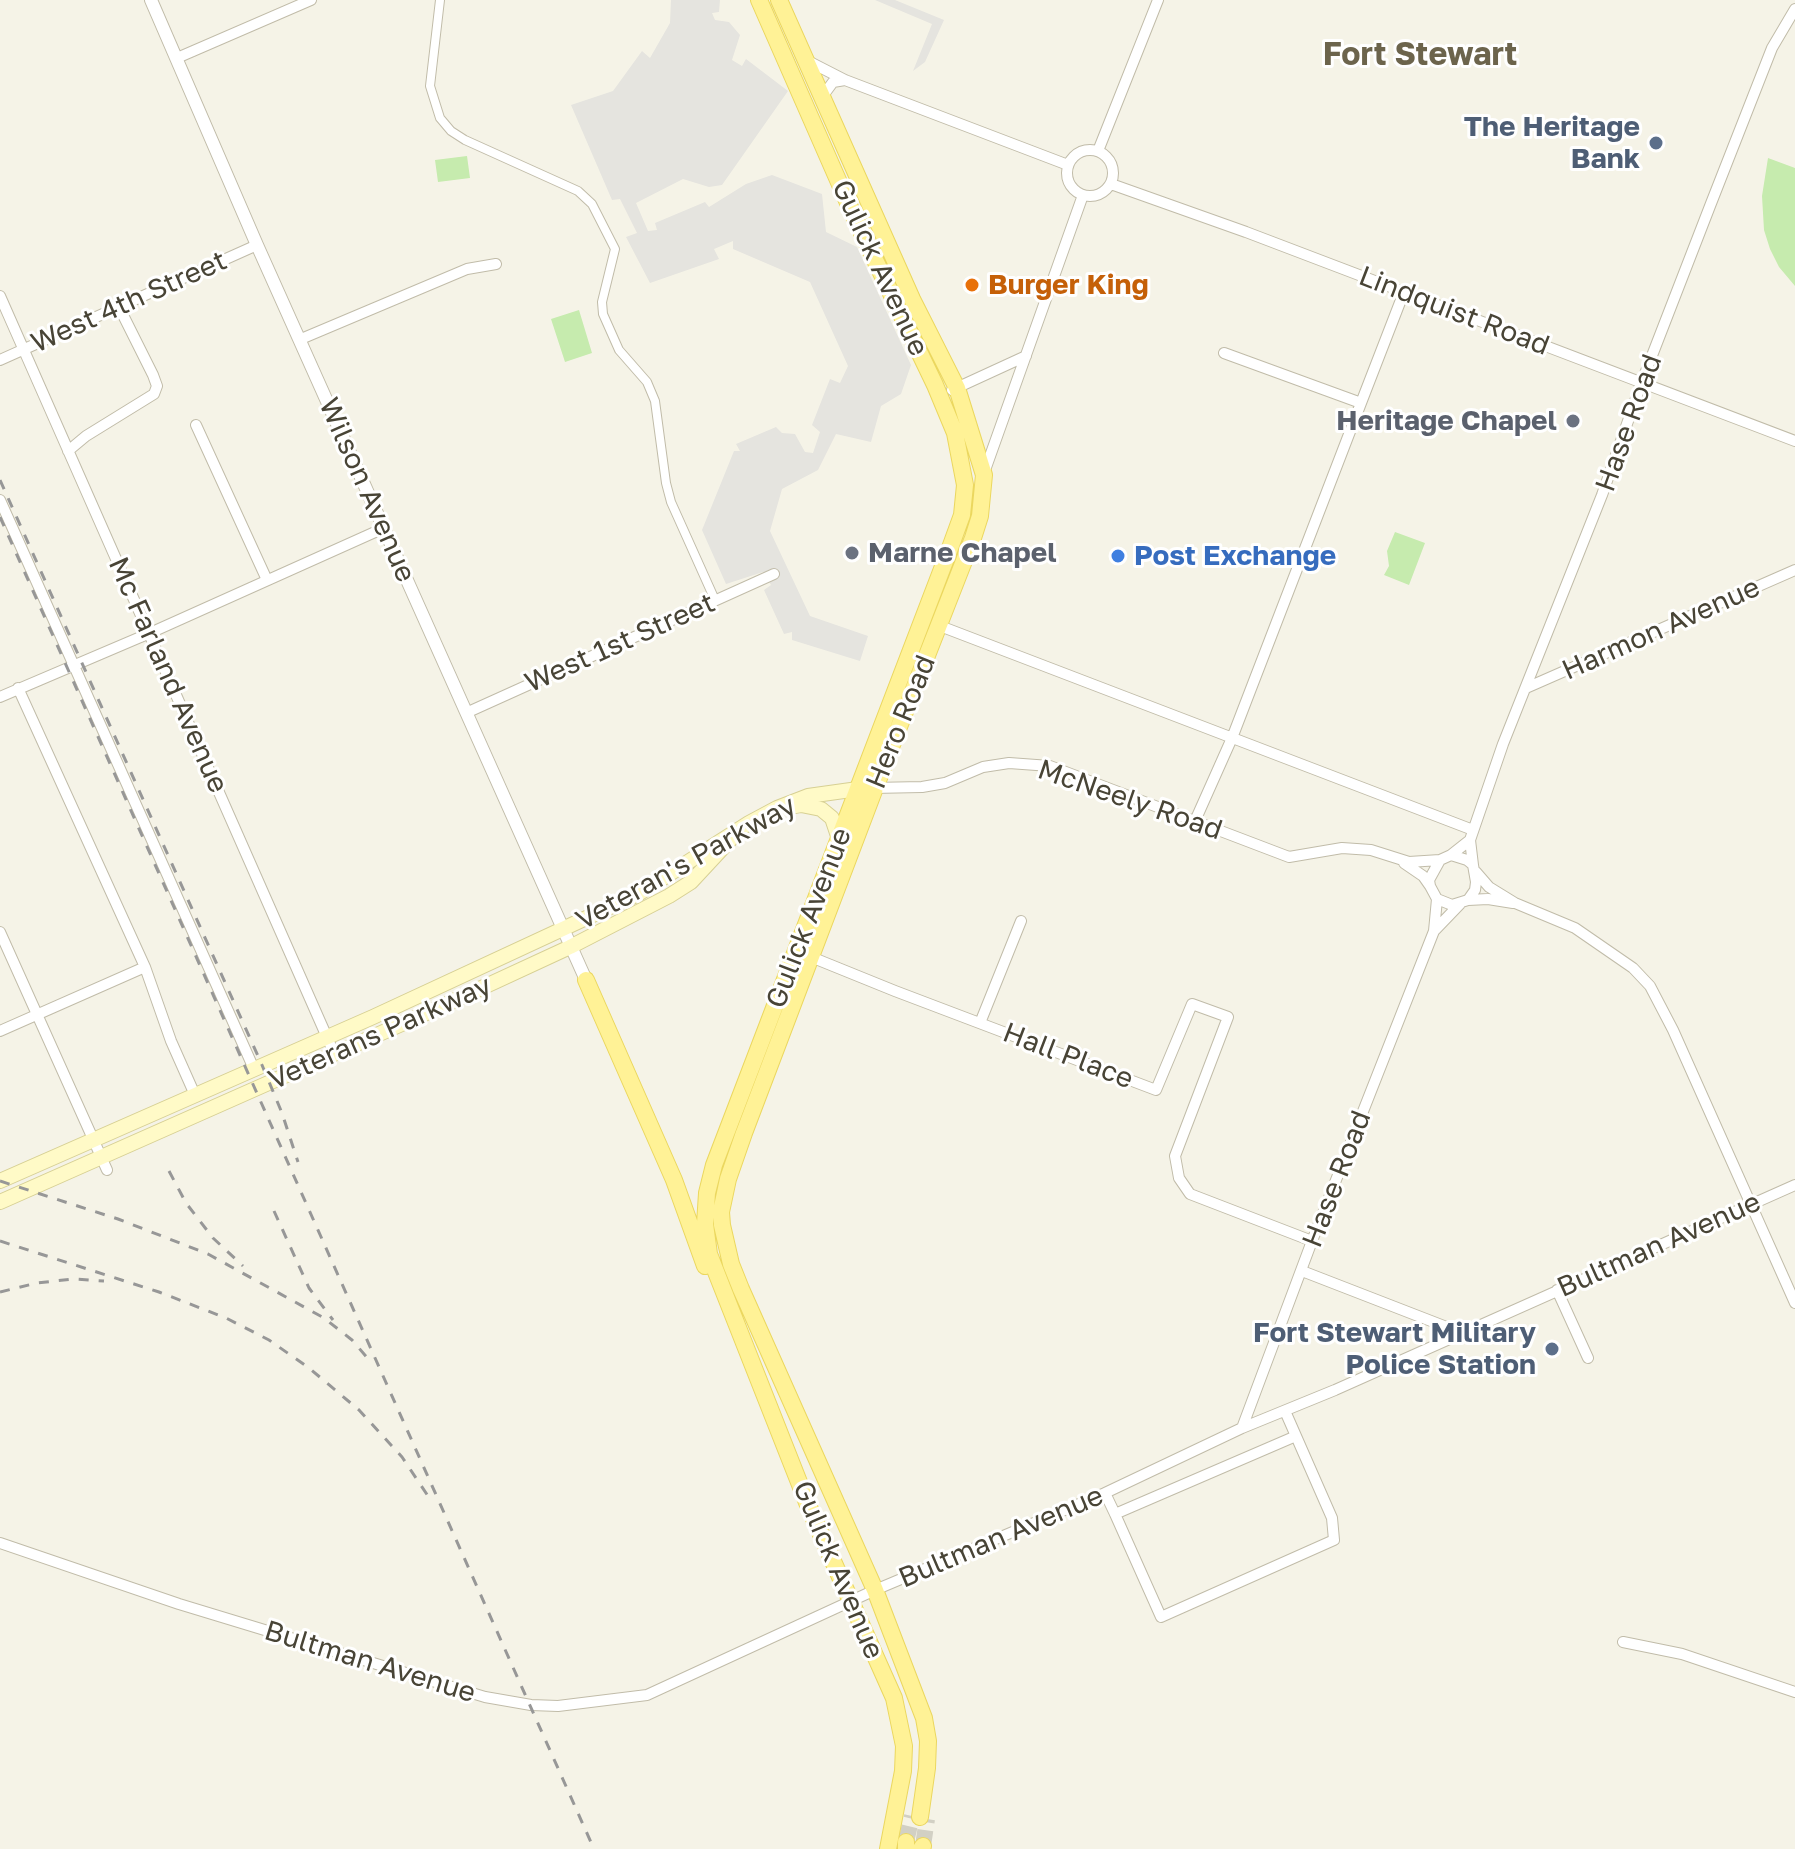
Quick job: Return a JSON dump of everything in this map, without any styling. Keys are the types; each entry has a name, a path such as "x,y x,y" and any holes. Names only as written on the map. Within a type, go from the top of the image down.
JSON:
{"main road":[{"name":"Gulick Avenue","path":"759,0 852,212 940,397 960,452 965,485 962,515 866,788 839,839 719,1151 707,1193 705,1224 709,1254 808,1505 894,1698 904,1746 903,1771 888,1849"},
{"name":"Gulick Avenue","path":"779,0 906,286 957,388 984,475"},
{"name":"Hero Road","path":"920,1814 927,1779 924,1718 875,1590 741,1289 725,1238 721,1212 728,1179 811,957 866,788 940,626 977,527 984,475"},
{"name":"Veteran's Parkway","path":"562,930 638,894 777,808 808,796 866,788"},
{"path":"777,808 801,805 821,809 832,818 839,839"},
{"name":"Veterans Parkway","path":"0,1202 104,1165 334,1053 570,947 691,882 738,831"},
{"name":"Veterans Parkway","path":"1,1180 562,930"},
{"path":"586,980 674,1180 703,1262 733,1330 749,1355"}],"street":[{"name":"Wilson Avenue","path":"151,0 257,245 586,980"},
{"path":"177,58 311,0"},
{"path":"440,0 430,86 440,118 451,131 465,140 578,191 592,204 615,249 602,302 603,314 619,350 647,382 655,401 671,502 715,600"},
{"path":"1098,151 1158,0"},
{"name":"Hase Road","path":"1471,835 1503,744 1602,495 1641,384 1772,48 1795,9"},
{"path":"806,60 845,80 1068,165"},
{"path":"822,97 833,82 845,80"},
{"path":"1098,151 1107,156 1112,165 1114,175 1111,184 1098,195 1083,195 1072,187 1067,177 1068,165 1080,152 1098,151"},
{"name":"Lindquist Road","path":"1111,184 1246,232 1795,441"},
{"path":"984,475 1083,195"},
{"name":"West 4th Street","path":"0,360 257,245"},
{"path":"301,339 467,269 496,264"},
{"path":"1195,821 1232,738 1404,292"},
{"name":"Mc Farland Avenue","path":"0,296 334,1053"},
{"path":"68,451 86,436 154,394 157,386 119,307"},
{"path":"1224,353 1361,403"},
{"path":"940,397 1026,356"},
{"path":"196,425 267,580"},
{"path":"0,500 254,1069"},
{"path":"0,697 384,528"},
{"name":"Harmon Avenue","path":"1526,688 1795,570"},
{"name":"West 1st Street","path":"466,713 774,574"},
{"path":"940,626 1232,738 1471,835"},
{"path":"18,688 145,967 171,1041 195,1095"},
{"name":"McNeely Road","path":"866,788 922,787 945,783 983,767 1028,763 1064,771 1289,857 1342,848 1371,850 1419,863 1440,860"},
{"path":"1430,886 1432,872 1440,860 1451,855 1471,835"},
{"path":"1434,931 1475,890 1471,835"},
{"path":"1451,855 1460,856 1489,887 1515,903 1575,928 1633,968 1650,986 1673,1030 1795,1303"},
{"path":"1400,859 1423,876 1437,899 1434,931"},
{"path":"1437,899 1445,903 1488,899 1515,903"},
{"path":"980,1023 1021,921"},
{"name":"Hase Road","path":"1242,1428 1434,931"},
{"path":"0,932 104,1165"},
{"name":"Hall Place","path":"811,957 1156,1090 1192,1004 1228,1017 1175,1156 1179,1178 1190,1194 1312,1241"},
{"path":"0,1031 145,967"},
{"name":"Bultman Avenue","path":"0,1543 179,1604 485,1697 531,1705 588,1704 647,1695 875,1590 1105,1493 1242,1428 1795,1185"},
{"path":"1302,1271 1462,1333"},
{"path":"1557,1290 1588,1358"},
{"path":"1105,1493 1161,1617 1334,1540 1332,1518 1285,1411"},
{"path":"1115,1514 1296,1436"},
{"path":"1623,1642 1682,1654 1795,1692"}],"green space":[{"path":"467,156 470,178 438,182 435,160"},
{"path":"1768,158 1795,168 1795,286 1779,267 1764,230 1762,196"},
{"path":"579,310 592,353 565,362 551,319"},
{"path":"1395,532 1425,543 1409,585 1384,575 1389,566 1387,551"}],"shaded area":[{"path":"671,0 720,0 719,12 712,13 715,20 729,22 740,35 732,60 742,66 746,59 788,91 722,185 709,187 683,179 636,203 648,231 657,230 655,223 705,202 709,207 746,184 772,175 822,194 826,232 857,247 911,365 901,394 881,406 871,442 836,434 818,470 782,489 770,531 810,616 868,636 860,661 792,640 792,632 784,634 764,590 771,585 763,572 726,584 702,530 734,451 740,451 736,444 776,427 782,433 795,434 805,452 813,453 820,432 812,425 830,379 840,383 848,366 810,282 733,249 733,241 714,249 719,259 650,283 626,237 637,233 620,199 612,200 571,105 613,91 642,51 650,58 670,23"},
{"path":"875,0 895,0 944,20 925,62 913,71 932,24"}],"tunnel":[{"path":"906,1842 912,1816"},
{"path":"923,1846 927,1819"}],"railway":[{"path":"0,480 262,1065 298,1162"},
{"path":"0,517 594,1849"},
{"path":"169,1171 186,1203 213,1238 243,1266"},
{"path":"0,1181 118,1219 208,1254 324,1318 352,1340 370,1361"},
{"path":"274,1211 309,1288 333,1320"},
{"path":"0,1241 159,1292 226,1318 269,1340 309,1368 359,1410 402,1457 430,1499"},
{"path":"0,1292 73,1279 104,1281"}],"place":[{"name":"The Heritage Bank","path":"1656,143"},
{"name":"Burger King","path":"972,285"},
{"name":"Heritage Chapel","path":"1573,421"},
{"name":"Marne Chapel","path":"852,553"},
{"name":"Post Exchange","path":"1118,556"},
{"name":"Fort Stewart Military Police Station","path":"1552,1349"}],"district":[{"name":"Fort Stewart","path":"1420,55"}]}
